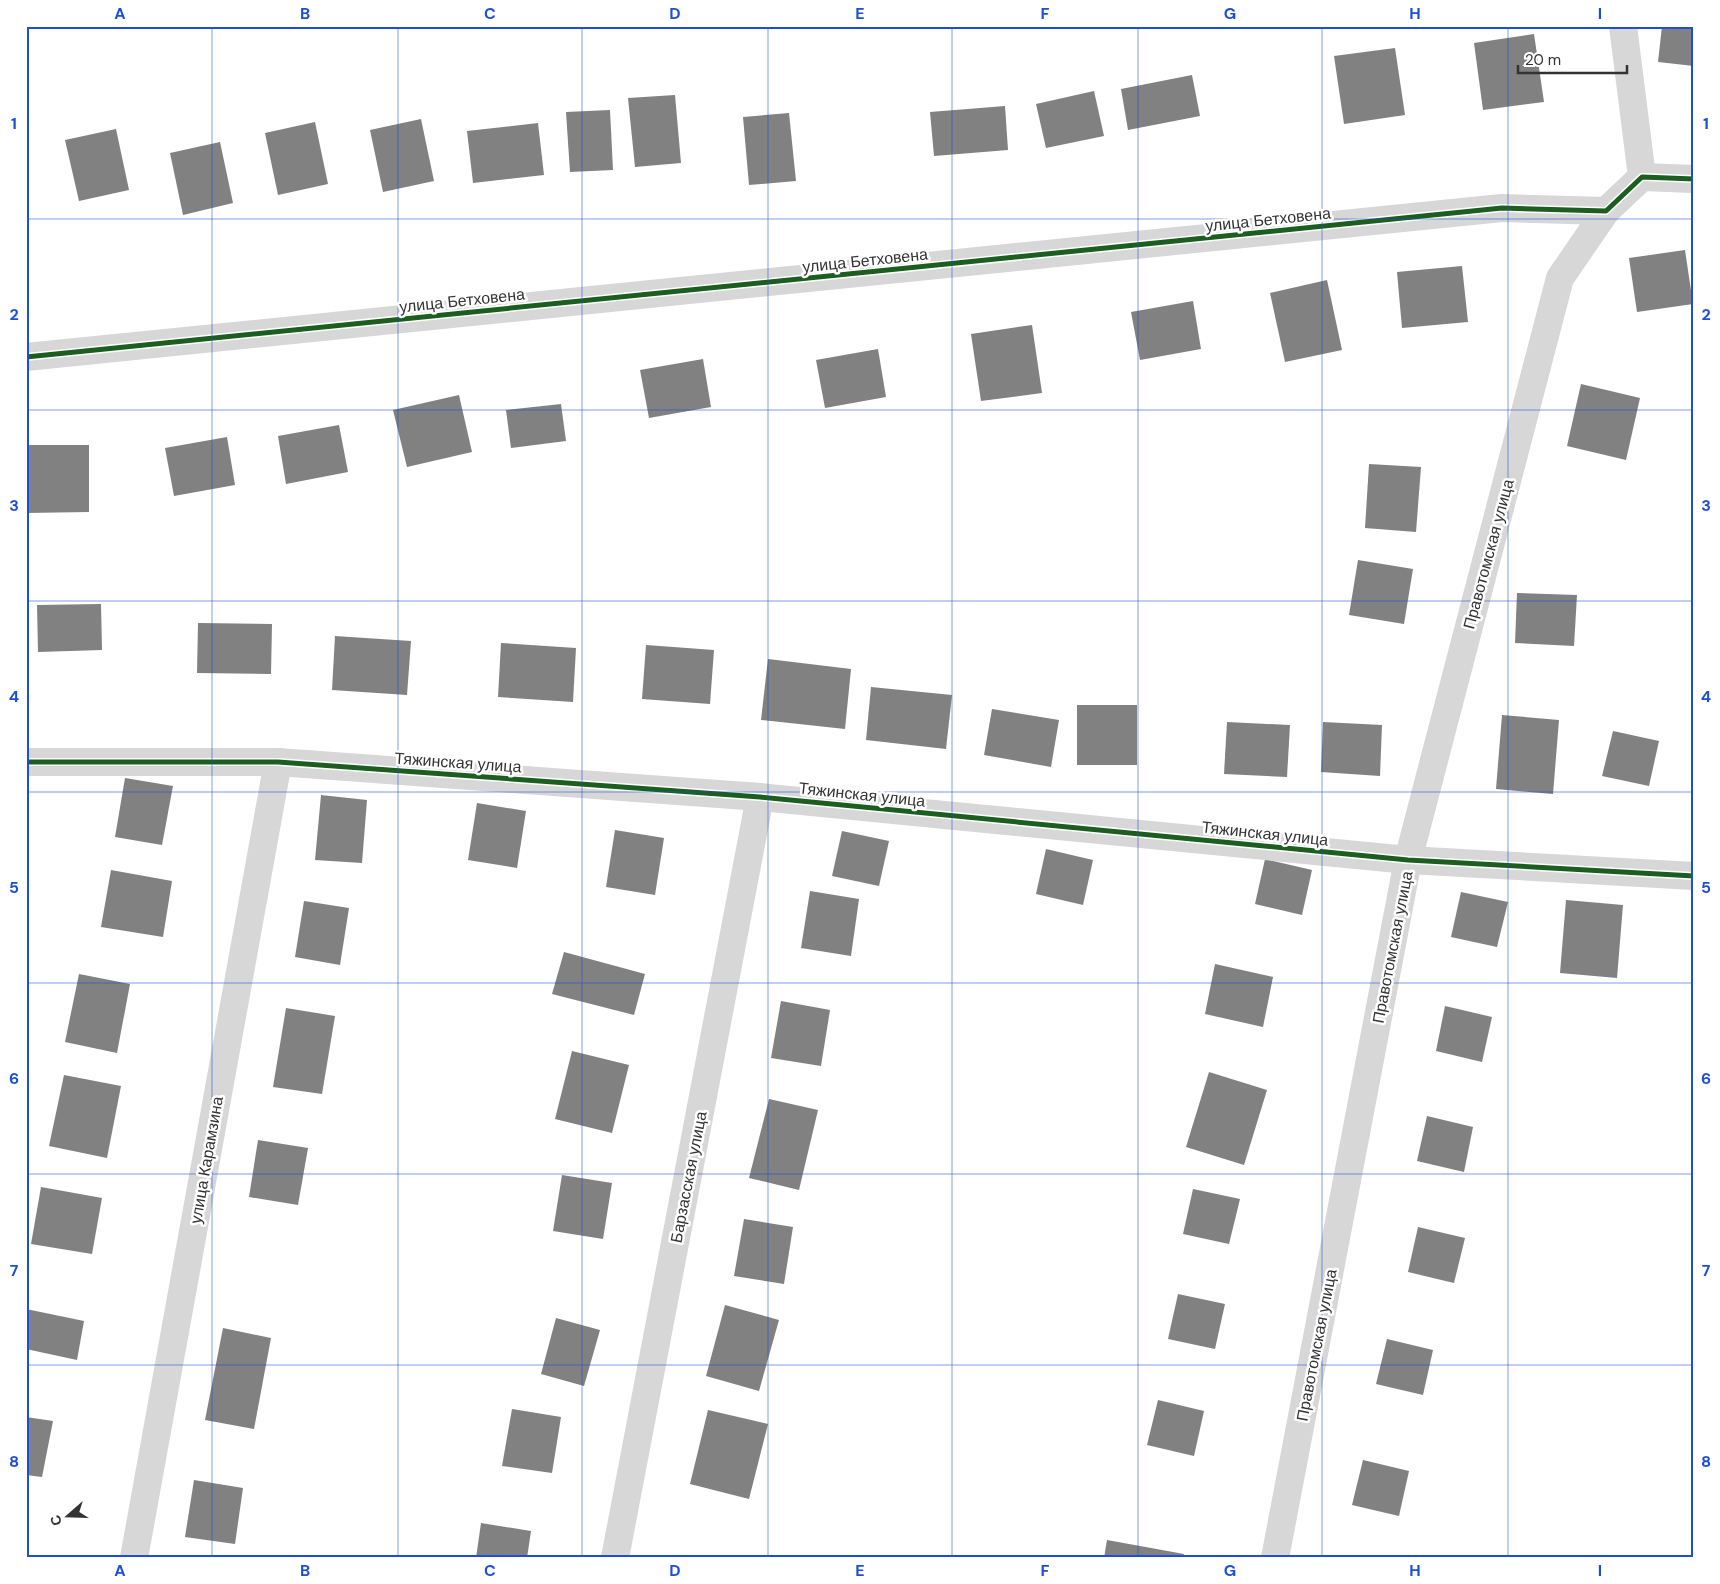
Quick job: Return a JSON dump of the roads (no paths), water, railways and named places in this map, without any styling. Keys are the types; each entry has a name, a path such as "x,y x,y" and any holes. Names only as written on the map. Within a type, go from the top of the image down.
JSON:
{"street":[{"path":"1623,26 1642,177"},
{"path":"1606,211 1642,177 1694,179"},
{"name":"улица Бетховена","path":"26,357 1502,208 1606,211"},
{"name":"Правотомская улица","path":"1275,1558 1408,860 1560,278 1606,211"},
{"name":"Тяжинская улица","path":"26,762 278,762 760,797 1408,860 1694,876"},
{"name":"улица Карамзина","path":"134,1558 278,762"},
{"name":"Барзасская улица","path":"616,1558 760,797"}]}
